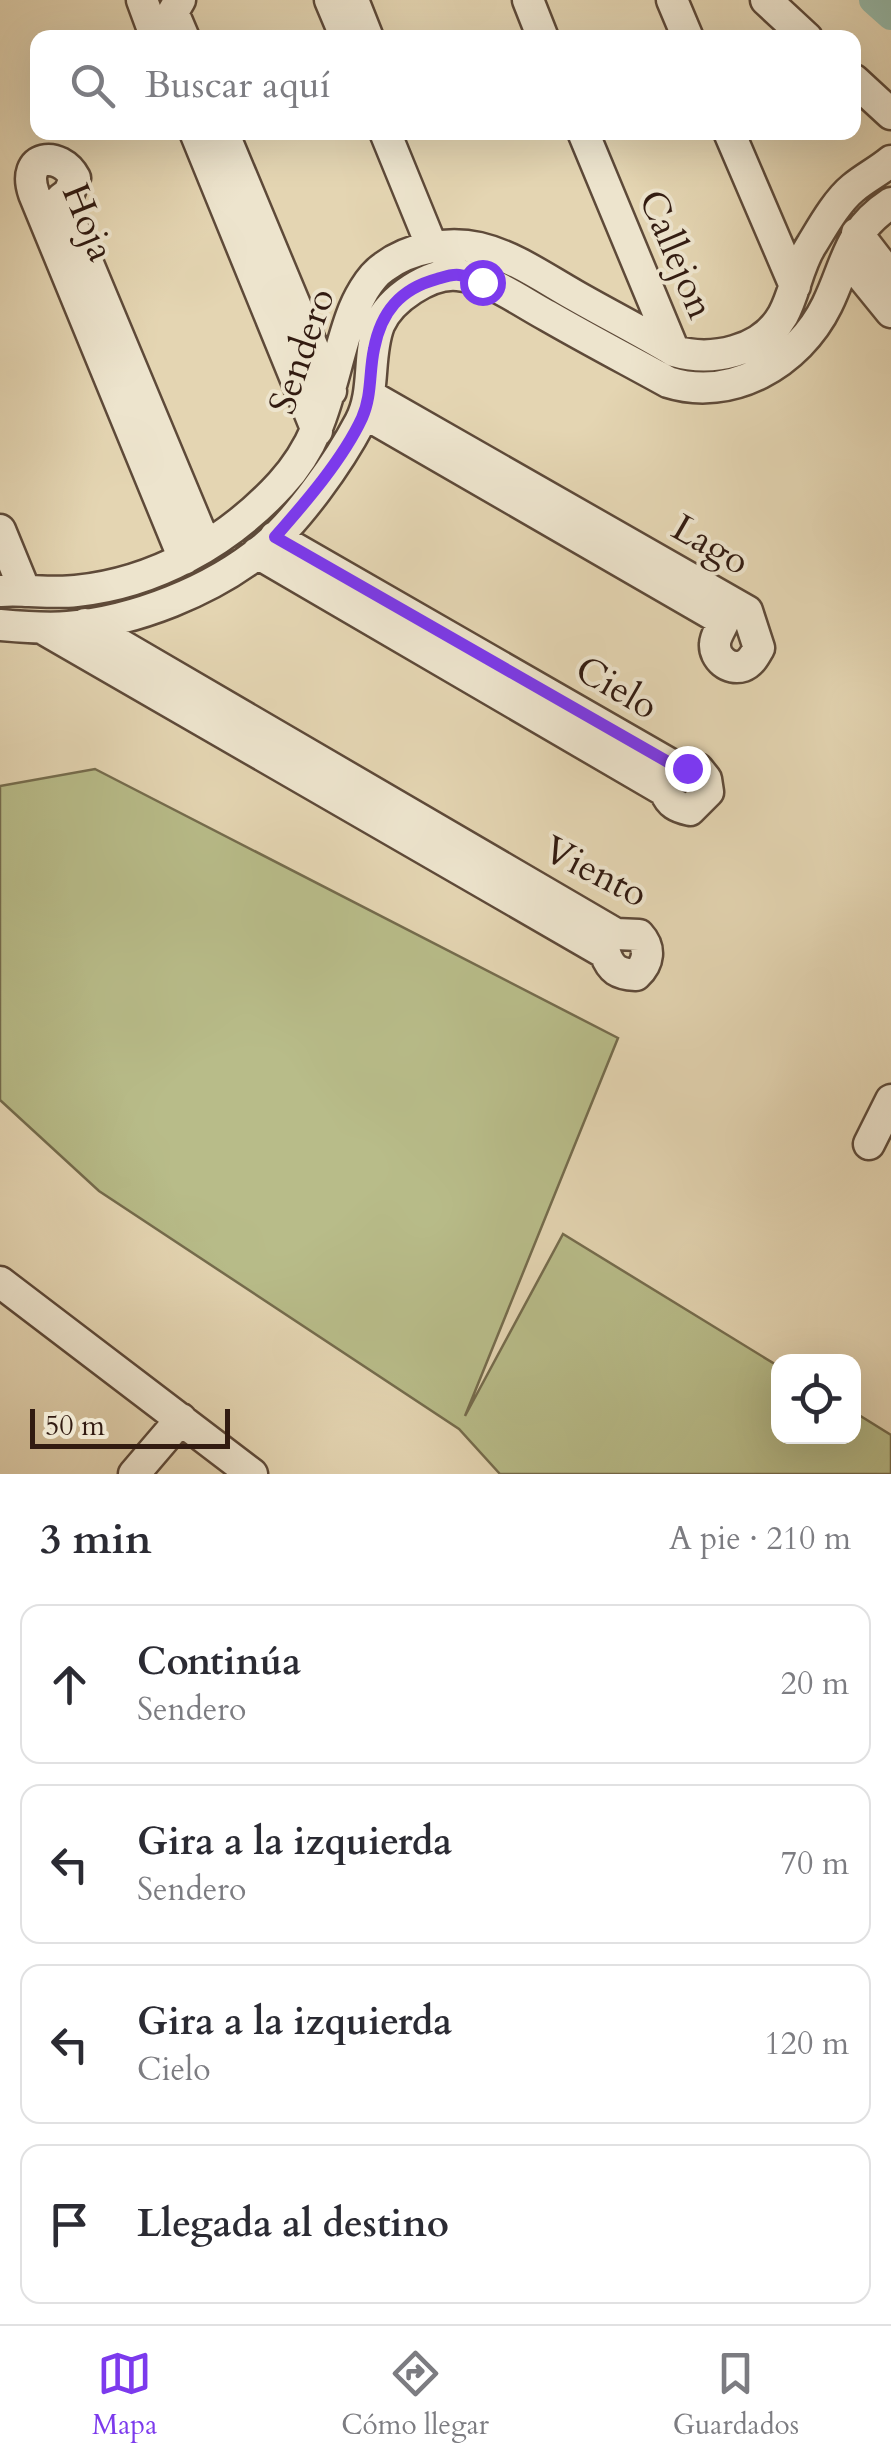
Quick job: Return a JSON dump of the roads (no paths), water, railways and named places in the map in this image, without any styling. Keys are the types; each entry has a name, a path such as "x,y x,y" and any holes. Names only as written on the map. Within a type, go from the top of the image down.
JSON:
{"street":[{"path":"142,0 153,30"},
{"path":"180,0 173,12 181,30"},
{"path":"330,0 343,30"},
{"path":"353,0 365,30"},
{"path":"528,0 540,30"},
{"path":"672,0 685,30"},
{"path":"766,0 798,30"},
{"path":"861,86 891,114"},
{"path":"198,140 317,431"},
{"path":"227,140 331,391"},
{"path":"389,140 442,246"},
{"path":"409,140 442,246"},
{"name":"Callejon","path":"586,140 674,352"},
{"path":"732,140 794,286"},
{"path":"442,246 479,248 505,257 674,352 694,357 718,355 748,347 770,332 783,315 809,248 851,189 891,161"},
{"name":"Hoja","path":"38,162 60,162 70,168 75,178 61,200 195,552 30,180 30,171 38,162"},
{"name":"Sendero","path":"0,626 86,624 141,613 207,584 266,545 326,474 366,404 380,324 396,302 415,286 456,274 482,282 668,382 702,389 746,381 786,356 826,308 852,245 867,222 891,203"},
{"path":"852,245 891,277"},
{"path":"852,245 891,312"},
{"name":"Sendero","path":"12,591 75,591 138,579 195,552 231,528 281,484 309,448 331,391 353,311 368,284 383,267 442,246"},
{"name":"Lago","path":"366,404 748,611 759,648 754,658 744,666 724,664 715,644 724,621 366,404"},
{"path":"0,530 12,591"},
{"name":"Cielo","path":"266,545 675,766 698,769 708,792 690,810 679,808 669,801 665,791 266,545"},
{"name":"Viento","path":"42,628 605,953 610,967 620,974 636,975 643,968 648,954 646,943 639,936 616,934 86,624"},
{"path":"869,1144 891,1100"},
{"path":"6,1298 181,1418 252,1474"},
{"path":"134,1474 181,1418"}],"waterway":[{"path":"873,0 891,16"}]}
